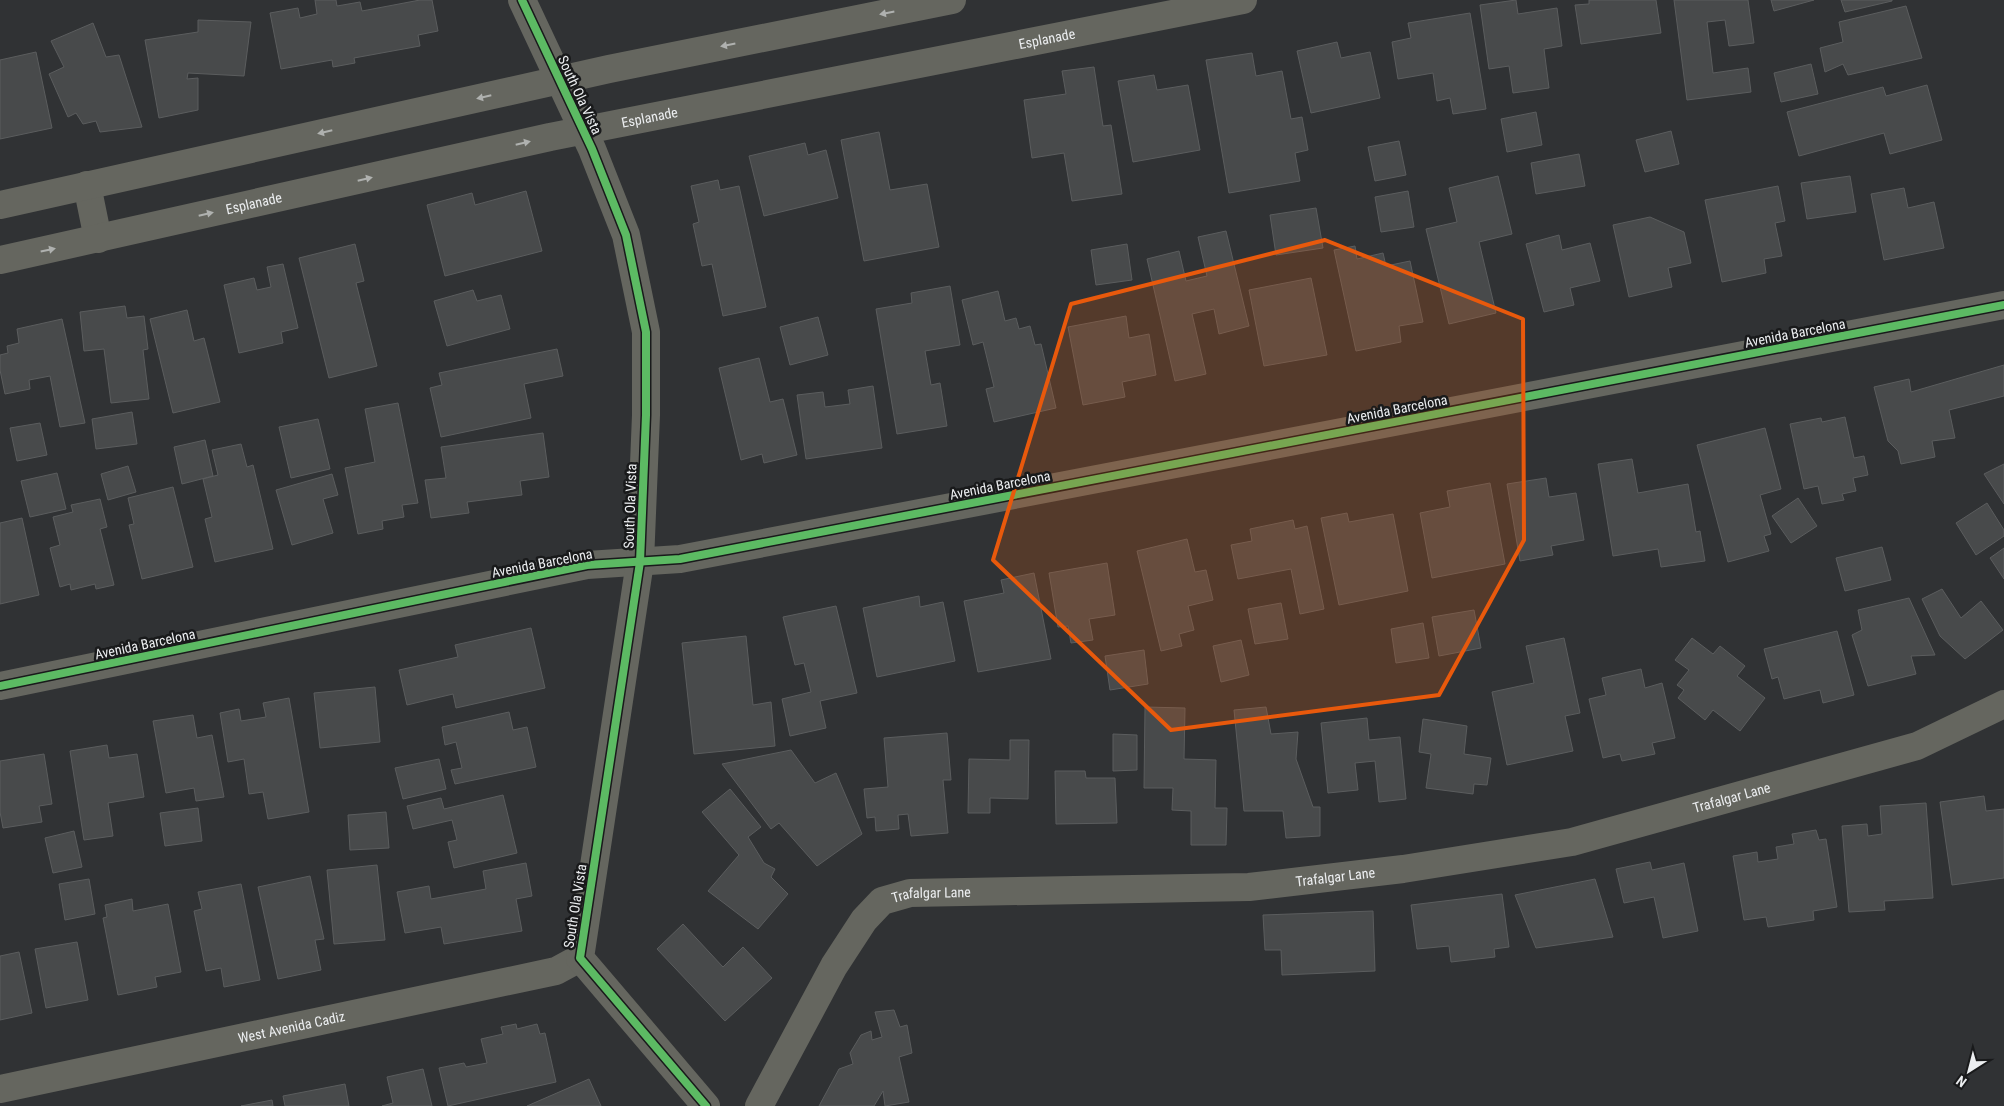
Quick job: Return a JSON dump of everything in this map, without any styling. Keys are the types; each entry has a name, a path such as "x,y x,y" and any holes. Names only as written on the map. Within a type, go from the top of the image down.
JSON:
{"street":[{"name":"South Ola Vista","path":"522,0 583,130 626,235 646,332 646,415 640,562 580,958 706,1106"},
{"path":"0,205 560,80 952,0"},
{"name":"Esplanade","path":"0,260 583,130 1243,0"},
{"path":"86,185 98,239"},
{"name":"Avenida Barcelona","path":"0,686 587,565 680,559 2004,305"},
{"name":"Trafalgar Lane","path":"759,1106 834,966 864,920 882,901 910,893 1249,886 1403,869 1572,842 1917,746 2004,704"},
{"name":"West Avenida Cadiz","path":"0,1089 556,971 580,958"}],"highlighted area":[{"path":"1325,240 1523,319 1524,540 1439,695 1171,730 993,560 1071,304"}],"building":[{"path":"315,0 336,0 337,6 360,2 362,11 420,0 432,0 438,31 418,35 420,46 354,58 355,63 333,67 332,60 281,69 270,13 298,8 300,18 317,14"},
{"path":"1516,0 1518,14 1557,8 1562,46 1544,49 1549,88 1513,93 1509,66 1489,69 1480,5"},
{"path":"1589,0 1656,0 1661,33 1581,44 1575,5 1589,4"},
{"path":"1674,0 1748,0 1754,43 1729,46 1725,20 1707,22 1713,73 1748,68 1751,92 1687,100"},
{"path":"1771,0 1814,0 1774,11"},
{"path":"1841,0 1892,0 1892,1 1845,12"},
{"path":"1906,6 1922,58 1848,75 1843,64 1825,72 1820,48 1843,42 1839,22"},
{"path":"1470,13 1486,109 1453,114 1450,98 1437,101 1433,73 1398,79 1392,42 1411,38 1408,23"},
{"path":"198,20 251,22 244,76 188,73 187,79 198,78 198,110 159,118 145,40 198,32"},
{"path":"93,23 106,57 119,55 142,127 100,132 96,121 83,124 76,113 68,117 49,74 64,67 51,41"},
{"path":"1337,42 1341,58 1370,52 1380,98 1311,113 1297,51"},
{"path":"36,52 52,128 0,139 0,60"},
{"path":"1252,53 1256,76 1282,71 1291,119 1302,117 1308,150 1295,153 1300,181 1229,193 1206,60"},
{"path":"1811,64 1818,94 1781,102 1774,73"},
{"path":"1094,67 1103,126 1111,125 1122,194 1072,201 1064,153 1032,158 1024,100 1066,94 1062,71"},
{"path":"1154,75 1157,90 1188,85 1200,150 1133,162 1118,81"},
{"path":"1927,85 1942,140 1890,154 1884,133 1799,156 1787,112 1883,87 1886,96"},
{"path":"1536,112 1542,145 1507,152 1501,119"},
{"path":"1671,131 1679,164 1645,172 1636,140"},
{"path":"879,132 890,190 927,184 939,247 864,261 841,140"},
{"path":"1399,141 1406,175 1375,181 1368,147"},
{"path":"805,143 808,155 826,150 838,198 764,216 749,156"},
{"path":"1579,154 1585,186 1536,194 1531,163"},
{"path":"1498,176 1512,234 1479,242 1496,313 1449,324 1426,229 1457,222 1449,188"},
{"path":"1850,176 1856,212 1807,219 1801,183"},
{"path":"718,180 720,190 739,186 766,307 723,316 712,264 702,266 693,224 699,222 691,186"},
{"path":"1778,186 1785,221 1775,223 1782,256 1764,259 1766,273 1722,282 1705,200"},
{"path":"1904,188 1908,208 1934,202 1944,248 1884,260 1871,194"},
{"path":"526,191 542,251 445,276 427,205 472,193 475,205"},
{"path":"1408,191 1414,227 1381,232 1375,197"},
{"path":"1316,208 1323,248 1276,255 1270,215"},
{"path":"1650,217 1684,232 1691,263 1668,268 1672,287 1629,297 1613,225"},
{"path":"1226,231 1249,326 1219,334 1214,309 1192,314 1206,374 1175,381 1147,259 1179,251 1186,281 1207,276 1198,237"},
{"path":"1559,235 1562,250 1590,243 1600,281 1570,288 1574,305 1544,312 1526,244"},
{"path":"355,244 364,281 356,283 377,366 329,378 299,258"},
{"path":"1127,244 1132,280 1096,285 1091,250"},
{"path":"1355,246 1357,259 1383,253 1386,266 1410,261 1423,322 1399,326 1401,342 1356,351 1334,250"},
{"path":"283,264 298,328 281,332 283,343 239,353 224,285 254,278 257,290 271,287 267,267"},
{"path":"1311,278 1327,355 1264,366 1249,290"},
{"path":"950,286 960,345 925,351 931,385 940,383 947,426 897,434 876,309 912,303 911,293"},
{"path":"473,290 477,301 501,295 510,329 447,346 434,301"},
{"path":"998,291 1005,321 1016,318 1019,329 1030,326 1035,345 1041,344 1056,408 994,422 986,389 994,387 983,342 973,345 962,300"},
{"path":"125,306 127,318 144,316 148,349 143,350 149,399 111,403 104,349 84,351 80,312"},
{"path":"187,310 194,341 204,338 220,402 173,413 150,319"},
{"path":"1126,316 1129,338 1149,334 1156,375 1122,382 1125,397 1083,405 1068,327"},
{"path":"818,317 828,355 790,365 780,327"},
{"path":"62,319 85,423 60,427 50,376 29,380 30,389 5,394 0,370 0,355 8,353 7,346 19,343 17,329"},
{"path":"557,349 563,376 524,384 531,418 441,437 430,388 442,385 439,373"},
{"path":"759,358 770,402 783,399 797,455 764,463 762,454 741,460 719,368"},
{"path":"2004,365 2004,396 1949,410 1955,438 1932,441 1935,457 1901,464 1898,451 1888,441 1874,387 1909,379 1911,392"},
{"path":"873,386 882,448 806,459 797,395 823,392 825,407 850,404 848,390"},
{"path":"398,403 418,503 402,505 404,517 382,521 383,529 358,534 345,468 375,462 365,409"},
{"path":"132,412 137,444 96,449 92,419"},
{"path":"1845,417 1854,458 1864,456 1868,475 1853,478 1856,491 1842,494 1844,500 1822,504 1818,486 1804,489 1790,424 1821,418 1822,422"},
{"path":"318,419 330,469 291,478 279,427"},
{"path":"40,423 47,455 17,461 10,428"},
{"path":"1765,428 1781,489 1760,495 1771,534 1764,536 1769,551 1728,562 1697,445"},
{"path":"543,433 549,477 520,481 522,495 467,502 469,513 431,518 425,480 446,478 441,447"},
{"path":"205,440 213,476 182,484 174,447"},
{"path":"241,444 247,467 253,465 273,549 215,562 205,519 212,517 203,479 218,475 212,450"},
{"path":"1632,459 1638,493 1688,484 1696,532 1700,531 1705,561 1661,567 1658,549 1613,556 1598,464"},
{"path":"2004,464 2004,504 1984,474"},
{"path":"128,466 136,492 108,500 101,474"},
{"path":"57,473 66,509 30,517 21,481"},
{"path":"332,474 338,495 323,499 333,533 292,545 276,490"},
{"path":"1546,478 1549,497 1576,493 1584,540 1551,546 1553,555 1520,561 1507,484"},
{"path":"1490,483 1505,564 1432,578 1420,513 1450,507 1447,491"},
{"path":"173,487 193,567 142,579 129,525 134,524 128,498"},
{"path":"1798,498 1817,526 1791,543 1772,516"},
{"path":"100,499 107,527 100,529 114,585 96,589 95,584 71,590 70,584 60,587 50,548 60,545 53,517 73,512 71,505"},
{"path":"1987,503 2004,530 2004,536 1976,555 1956,523"},
{"path":"1347,513 1349,522 1393,514 1408,591 1339,605 1321,518"},
{"path":"22,518 39,595 0,604 0,523"},
{"path":"1293,520 1295,529 1307,526 1324,609 1300,614 1291,569 1238,579 1231,545 1252,541 1250,529"},
{"path":"1187,539 1195,572 1206,570 1213,600 1188,606 1194,630 1179,634 1182,646 1161,651 1137,551"},
{"path":"1882,547 1891,580 1845,591 1836,558"},
{"path":"2004,548 2004,579 1990,558"},
{"path":"1107,563 1115,615 1089,619 1093,640 1071,643 1068,626 1058,627 1049,573"},
{"path":"1034,573 1051,659 978,672 964,601 1004,593 1001,580"},
{"path":"1942,589 1961,618 1981,601 2003,630 1965,659 1940,636 1922,599"},
{"path":"919,596 920,607 943,602 955,661 877,677 863,608"},
{"path":"1909,598 1935,655 1911,656 1916,674 1868,686 1852,635 1862,630 1858,610"},
{"path":"1281,603 1288,639 1255,644 1248,609"},
{"path":"836,606 857,693 820,701 826,728 790,736 782,699 811,692 804,663 795,665 783,617"},
{"path":"1474,610 1481,648 1439,656 1432,617"},
{"path":"1423,623 1429,658 1396,663 1391,629"},
{"path":"531,628 545,688 456,708 453,694 407,705 399,670 458,657 455,645"},
{"path":"1837,631 1854,695 1823,703 1820,690 1784,699 1778,677 1772,679 1764,649"},
{"path":"746,636 753,705 771,702 775,746 694,754 682,643"},
{"path":"1564,638 1580,713 1565,716 1573,751 1507,765 1492,692 1534,683 1526,646"},
{"path":"1692,638 1713,654 1720,646 1745,666 1737,676 1765,698 1740,731 1713,710 1705,720 1678,698 1684,690 1677,685 1689,670 1675,660"},
{"path":"1241,640 1249,675 1221,682 1213,646"},
{"path":"1144,650 1148,684 1110,690 1105,656"},
{"path":"1641,669 1645,688 1662,683 1675,738 1652,743 1655,754 1622,761 1620,754 1603,758 1589,699 1606,695 1602,678"},
{"path":"375,687 380,742 320,748 314,693"},
{"path":"289,698 309,812 268,819 263,792 249,794 244,759 228,762 220,713 239,709 241,721 266,717 263,703"},
{"path":"1145,707 1185,708 1184,759 1216,760 1215,808 1227,808 1226,845 1191,845 1191,811 1172,810 1173,788 1144,788"},
{"path":"1266,707 1271,734 1298,732 1296,759 1313,807 1320,807 1320,836 1286,838 1283,811 1244,811 1234,710"},
{"path":"509,712 513,730 527,727 536,767 455,784 451,770 462,768 456,742 445,745 442,727"},
{"path":"193,715 197,738 212,735 224,797 196,801 194,788 166,793 153,721"},
{"path":"1367,718 1369,740 1400,737 1406,799 1379,802 1375,761 1355,763 1358,790 1328,793 1321,723"},
{"path":"1423,719 1467,726 1464,754 1491,758 1487,785 1474,784 1473,794 1426,788 1431,754 1419,752"},
{"path":"947,733 951,780 943,780 948,833 911,836 908,814 898,815 899,829 876,831 875,817 867,818 864,789 888,787 884,738"},
{"path":"1113,734 1137,735 1137,770 1113,771"},
{"path":"1010,740 1029,740 1028,799 990,798 990,813 968,813 969,759 1010,760"},
{"path":"107,745 109,758 137,754 144,797 108,803 113,836 84,840 70,751"},
{"path":"791,750 815,783 836,773 862,834 817,866 779,823 771,829 722,764"},
{"path":"44,754 52,804 39,806 42,822 3,828 0,812 0,761"},
{"path":"439,759 446,789 403,799 395,768"},
{"path":"1055,771 1085,771 1086,778 1115,778 1117,823 1056,824"},
{"path":"730,789 761,827 748,837 764,863 775,869 771,877 788,894 758,929 708,891 739,855 702,812"},
{"path":"503,795 517,853 454,868 448,842 457,840 452,820 413,829 407,806 441,798 444,809"},
{"path":"1984,796 1986,811 2004,809 2004,878 1952,885 1940,802"},
{"path":"1926,803 1933,898 1884,901 1885,910 1849,912 1842,826 1867,824 1868,836 1882,834 1880,806"},
{"path":"198,808 202,841 165,846 160,813"},
{"path":"386,812 389,848 350,850 348,815"},
{"path":"1816,830 1819,840 1826,839 1837,907 1813,911 1814,920 1768,927 1766,917 1744,920 1733,856 1757,852 1758,862 1778,859 1776,847 1794,844 1792,834"},
{"path":"74,831 82,867 53,873 45,838"},
{"path":"1650,862 1652,870 1684,863 1698,931 1663,938 1654,897 1624,903 1616,869"},
{"path":"526,863 532,896 516,899 522,931 444,944 441,927 405,933 397,892 429,886 431,899 486,889 483,871"},
{"path":"377,865 385,940 334,944 327,870"},
{"path":"310,876 324,939 315,940 321,970 278,979 258,887"},
{"path":"89,879 95,914 65,920 59,884"},
{"path":"1595,879 1613,937 1536,948 1515,895"},
{"path":"241,884 260,980 224,987 221,968 206,971 194,911 202,909 198,892"},
{"path":"1502,894 1509,947 1494,949 1495,957 1451,962 1449,946 1417,949 1411,905"},
{"path":"132,899 133,911 168,904 181,972 155,977 157,987 118,995 103,918 107,917 105,905"},
{"path":"1373,911 1375,971 1282,975 1281,950 1265,950 1263,915"},
{"path":"683,924 723,967 743,947 772,978 725,1021 657,949"},
{"path":"77,942 88,1000 46,1008 35,949"},
{"path":"19,952 32,1013 0,1020 0,956"},
{"path":"894,1010 900,1027 907,1025 912,1053 899,1057 909,1102 885,1106 883,1091 874,1106 819,1106 839,1069 853,1064 850,1053 861,1035 871,1031 872,1040 882,1037 875,1012"},
{"path":"516,1024 517,1029 537,1024 540,1034 545,1033 556,1082 448,1106 439,1068 464,1063 466,1067 487,1063 481,1039 503,1034 501,1027"},
{"path":"423,1069 432,1106 382,1106 393,1103 387,1077"},
{"path":"589,1079 601,1106 527,1106"},
{"path":"345,1084 349,1106 285,1106 283,1096"},
{"path":"272,1100 273,1106 241,1106"}],"cycle path":[{"path":"522,0 592,149 626,235 646,332 646,415 640,562 580,958 706,1106"},
{"path":"0,686 587,565 680,559 2004,305"}]}
